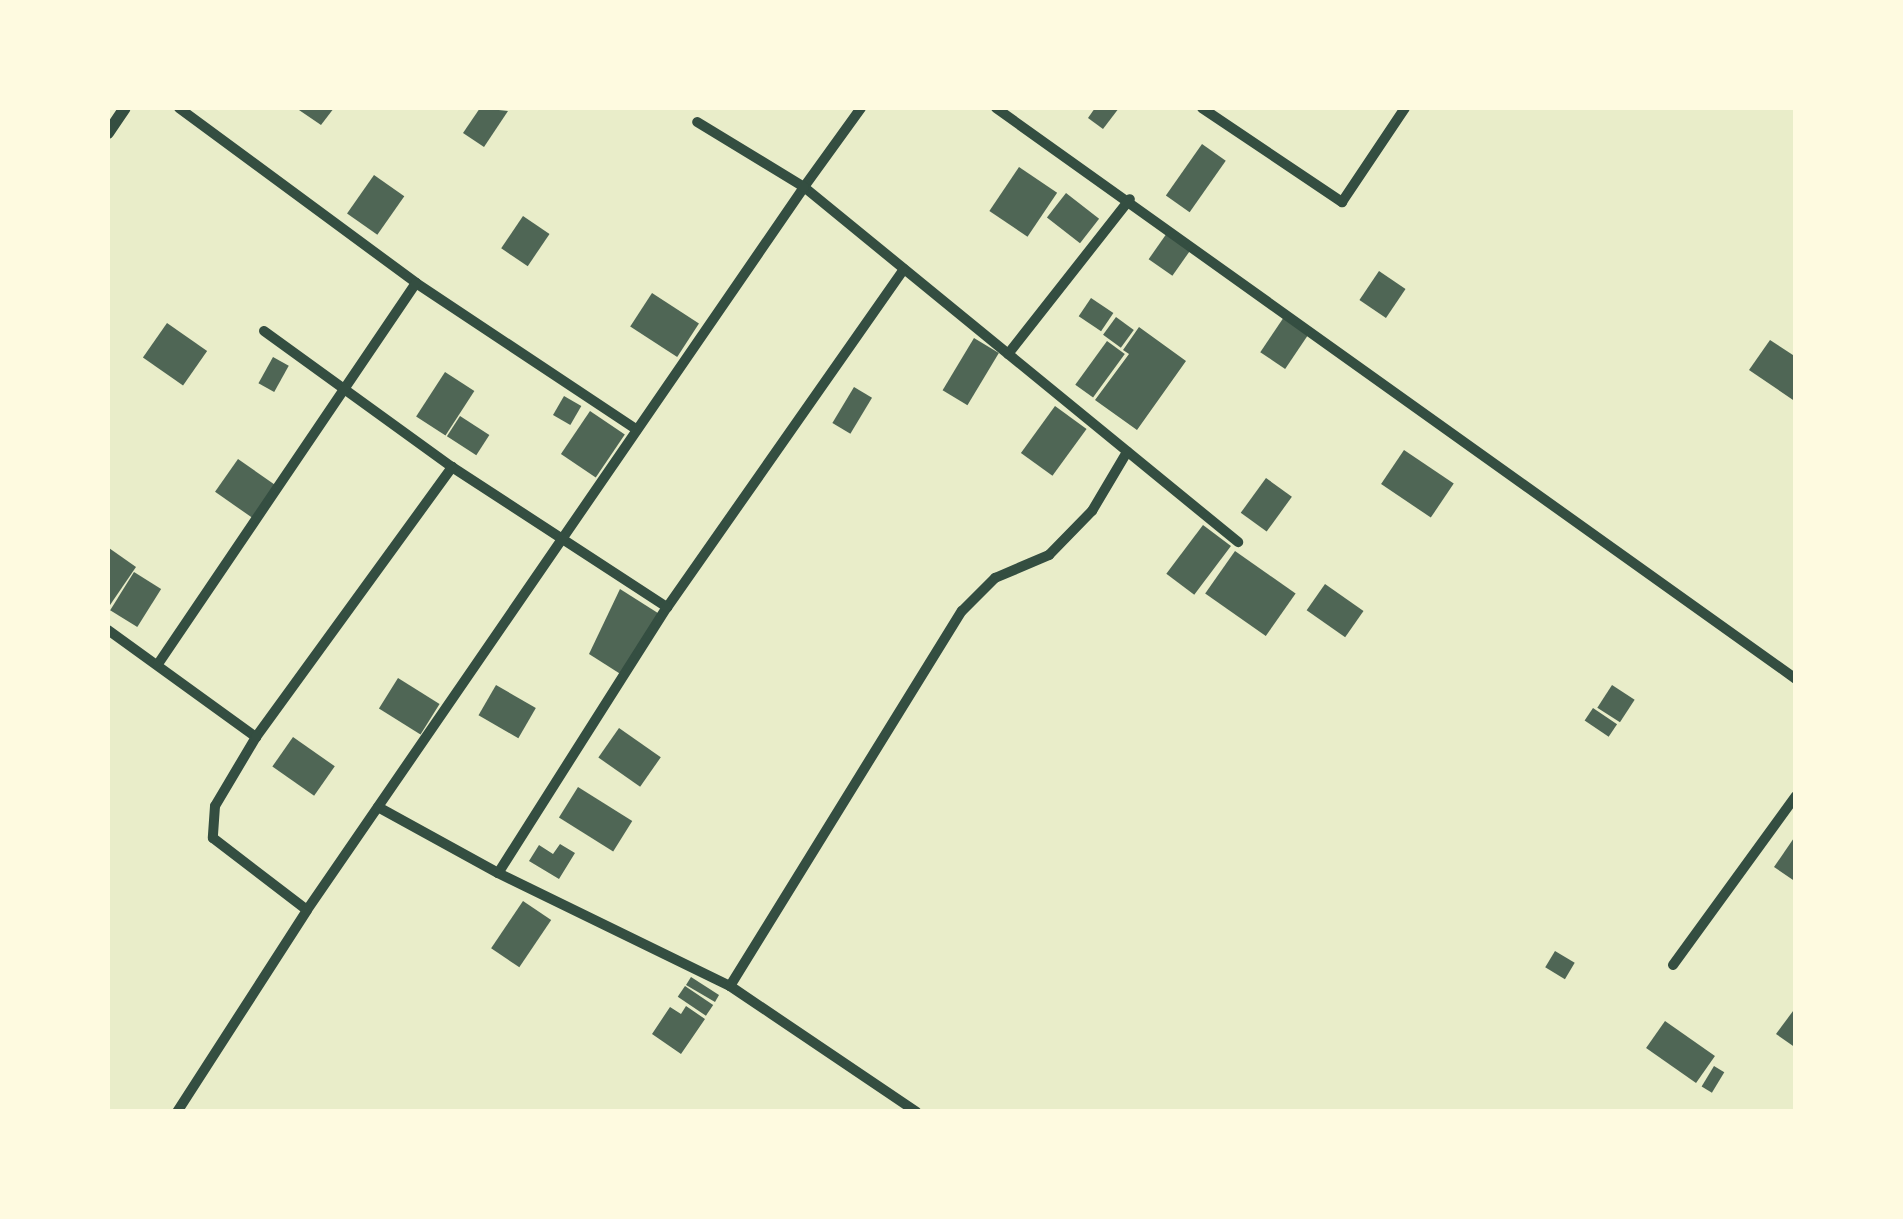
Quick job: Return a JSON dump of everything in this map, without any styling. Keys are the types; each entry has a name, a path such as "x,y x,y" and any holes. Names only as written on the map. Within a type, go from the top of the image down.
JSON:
{"street":[{"path":"108,133 125,108"},
{"path":"180,108 416,282 637,430"},
{"path":"177,1112 378,807 861,108"},
{"path":"996,108 1130,199 1796,679"},
{"path":"1202,108 1342,202 1403,108"},
{"path":"698,122 804,187 1238,542"},
{"path":"1008,354 1130,199"},
{"path":"498,873 667,606 904,269"},
{"path":"158,664 350,389 416,282"},
{"path":"264,331 350,389 452,467 667,606"},
{"path":"730,986 962,610 995,578 1049,555 1092,510 1128,452"},
{"path":"308,910 214,838 216,806 256,737 452,467"},
{"path":"108,630 256,737"},
{"path":"1672,965 1796,796"},
{"path":"378,807 498,873 730,986 917,1112"}],"building":[{"path":"296,108 334,108 321,125"},
{"path":"480,108 508,111 484,147 463,133"},
{"path":"1095,108 1119,108 1103,129 1088,118"},
{"path":"1202,144 1226,161 1190,212 1166,196"},
{"path":"1019,167 1057,193 1027,237 989,211"},
{"path":"374,175 404,196 377,235 347,214"},
{"path":"1066,193 1099,219 1080,243 1047,217"},
{"path":"523,216 550,234 528,266 501,248"},
{"path":"1167,233 1191,250 1172,276 1149,259"},
{"path":"1379,271 1406,289 1386,318 1359,300"},
{"path":"652,293 699,323 677,357 630,327"},
{"path":"1091,298 1113,313 1101,331 1079,316"},
{"path":"1286,314 1311,331 1285,369 1260,352"},
{"path":"1116,317 1134,330 1121,348 1103,335"},
{"path":"167,323 207,351 183,386 143,357"},
{"path":"1139,327 1186,361 1137,430 1095,400 1129,354 1123,350"},
{"path":"974,338 999,353 967,405 943,390"},
{"path":"1770,340 1796,357 1796,402 1749,370"},
{"path":"1107,341 1125,354 1093,398 1075,385"},
{"path":"273,357 289,366 274,392 258,383"},
{"path":"445,372 474,391 445,436 416,416"},
{"path":"854,387 872,398 850,434 832,423"},
{"path":"564,396 581,406 570,425 553,415"},
{"path":"1055,406 1087,429 1052,476 1021,453"},
{"path":"590,411 625,434 596,478 561,454"},
{"path":"460,416 489,435 476,455 447,436"},
{"path":"1404,450 1454,484 1431,518 1381,484"},
{"path":"238,459 275,485 252,518 215,492"},
{"path":"1266,478 1292,497 1267,532 1241,513"},
{"path":"1203,525 1231,546 1194,595 1166,574"},
{"path":"109,548 136,567 108,608 108,551"},
{"path":"1235,551 1296,593 1266,636 1205,594"},
{"path":"134,572 161,589 137,627 110,610"},
{"path":"1325,584 1364,611 1345,637 1307,610"},
{"path":"620,589 661,615 622,675 589,654"},
{"path":"398,678 440,704 420,734 379,709"},
{"path":"496,685 536,708 518,738 478,715"},
{"path":"1612,685 1635,700 1620,722 1597,708"},
{"path":"1593,708 1617,724 1609,737 1585,720"},
{"path":"619,728 661,757 640,787 598,757"},
{"path":"293,737 335,766 314,796 272,766"},
{"path":"578,787 632,821 613,851 559,818"},
{"path":"1796,835 1796,882 1774,867"},
{"path":"560,844 575,853 559,879 529,861 539,845 553,854"},
{"path":"523,901 551,920 519,967 491,948"},
{"path":"1555,951 1575,963 1565,979 1545,967"},
{"path":"691,977 719,995 715,1002 686,985"},
{"path":"685,986 713,1005 706,1016 678,997"},
{"path":"686,1006 705,1019 681,1054 652,1034 670,1007 681,1014"},
{"path":"1796,1007 1796,1048 1776,1034"},
{"path":"1665,1021 1715,1056 1696,1083 1646,1048"},
{"path":"1714,1066 1724,1072 1712,1093 1702,1087"}]}
